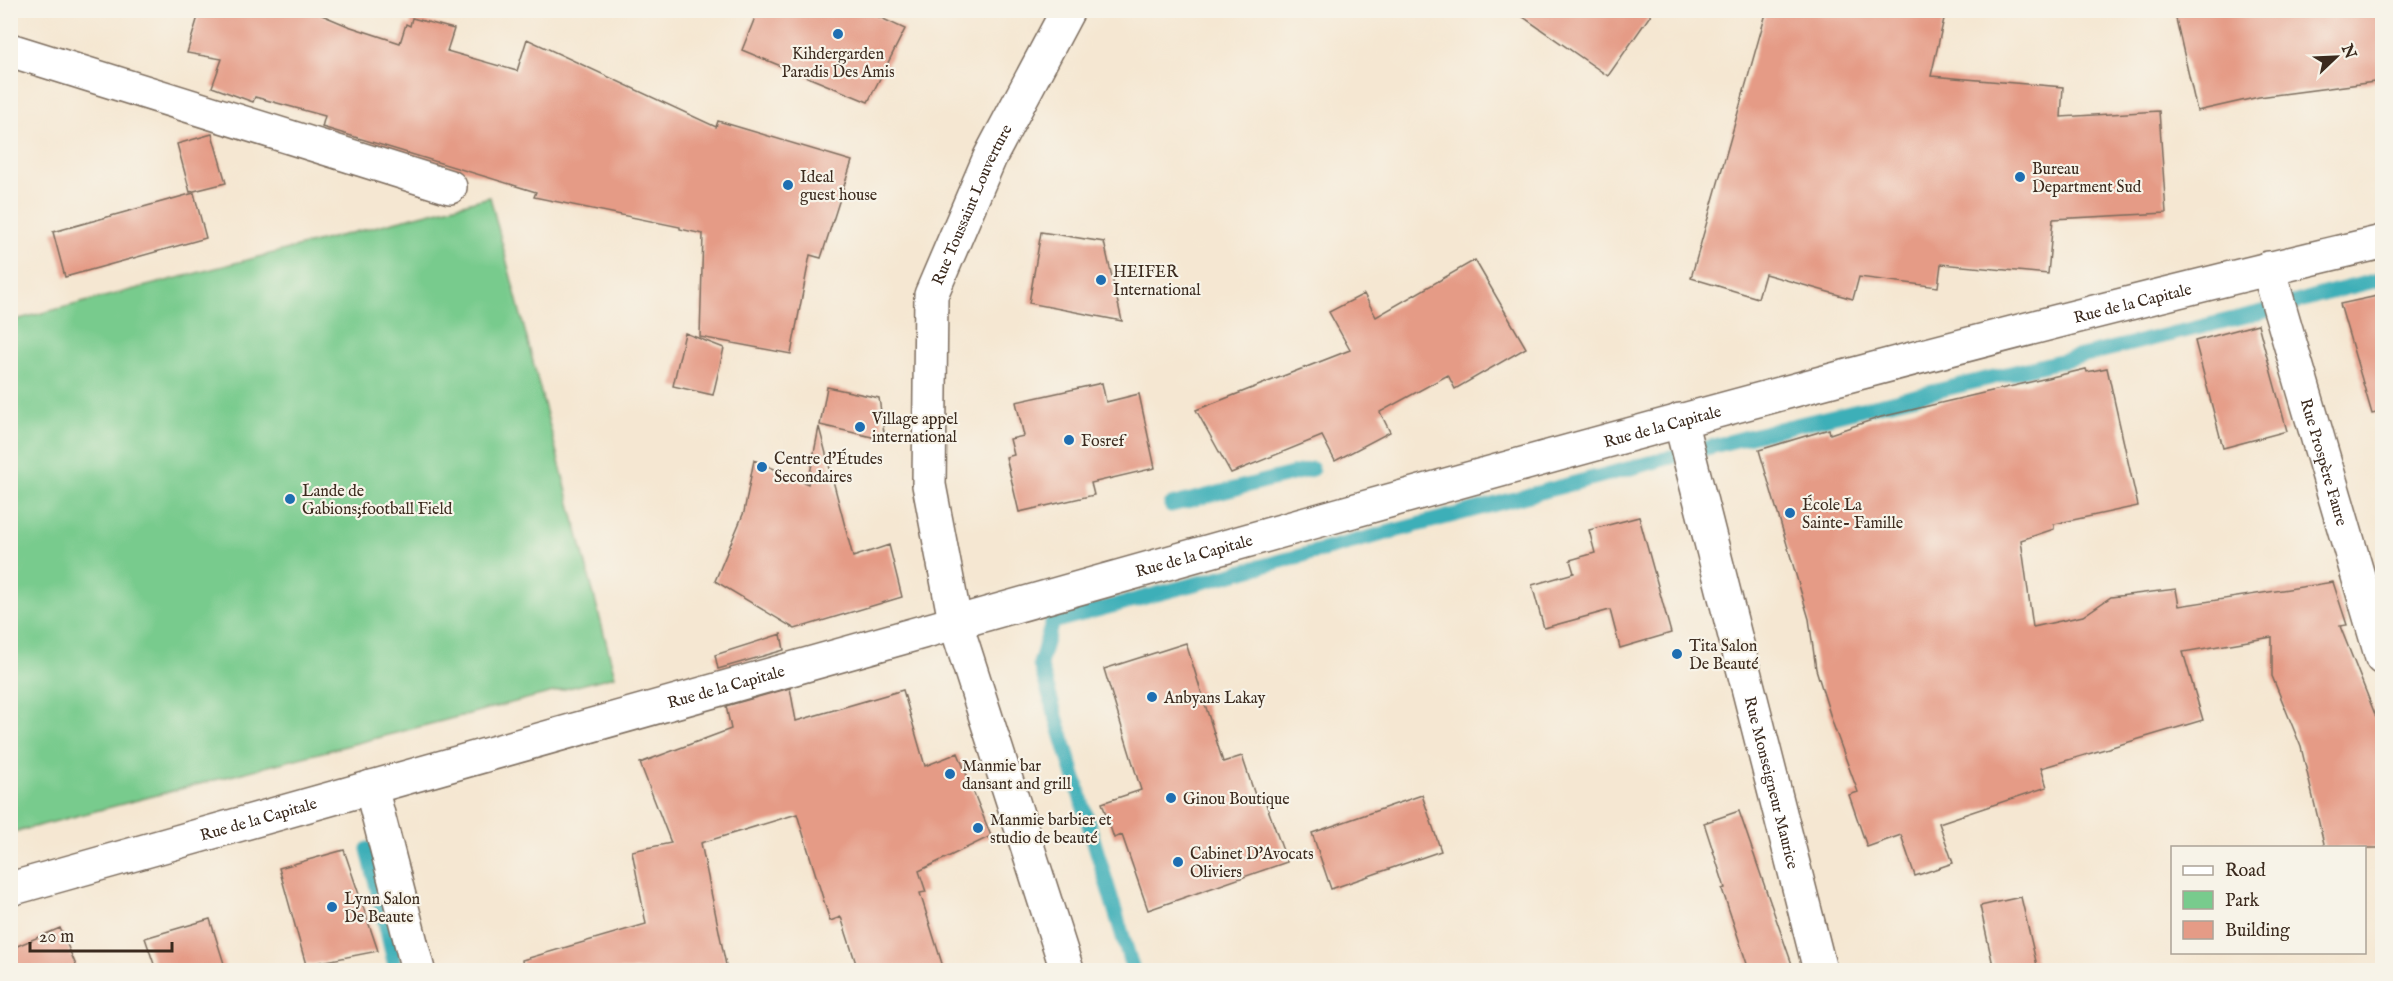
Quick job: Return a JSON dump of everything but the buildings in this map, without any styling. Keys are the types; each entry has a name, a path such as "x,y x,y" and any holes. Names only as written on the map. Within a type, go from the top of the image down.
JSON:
{"street":[{"name":"Rue Toussaint Louverture","path":"1067,970 955,621 928,485 930,295 990,157 1068,10"},
{"path":"10,50 450,187"},
{"name":"Rue de la Capitale","path":"10,889 955,621 1680,420 2268,268 2382,242"},
{"name":"Rue Prospère Faure","path":"2268,268 2382,658"},
{"name":"Rue Monseigneur Maurice","path":"1680,420 1820,970"},
{"path":"371,787 418,970"}],"green space":[{"name":"Lande de Gabions;football Field","path":"490,197 615,676 11,833 11,321"}],"waterway":[{"path":"1133,970 1040,664 1052,622 1755,435 2262,312 2382,279"},
{"path":"1171,505 1312,469"},
{"path":"368,849 396,970"}],"place":[{"name":"Kihdergarden Paradis Des Amis","path":"838,34"},
{"name":"Bureau Department Sud","path":"2020,177"},
{"name":"Ideal guest house","path":"788,185"},
{"name":"HEIFER International","path":"1101,280"},
{"name":"Village appel international","path":"860,427"},
{"name":"Fosref","path":"1069,440"},
{"name":"Centre d'Études Secondaires","path":"762,467"},
{"name":"Lande de Gabions;football Field","path":"290,499"},
{"name":"École La Sainte- Famille","path":"1790,513"},
{"name":"Tita Salon De Beauté","path":"1677,654"},
{"name":"Anbyans Lakay","path":"1152,697"},
{"name":"Manmie bar dansant and grill","path":"950,774"},
{"name":"Ginou Boutique","path":"1171,798"},
{"name":"Manmie barbier et studio de beauté","path":"978,828"},
{"name":"Cabinet D'Avocats Oliviers","path":"1178,862"},
{"name":"Lynn Salon De Beaute","path":"332,907"}]}
